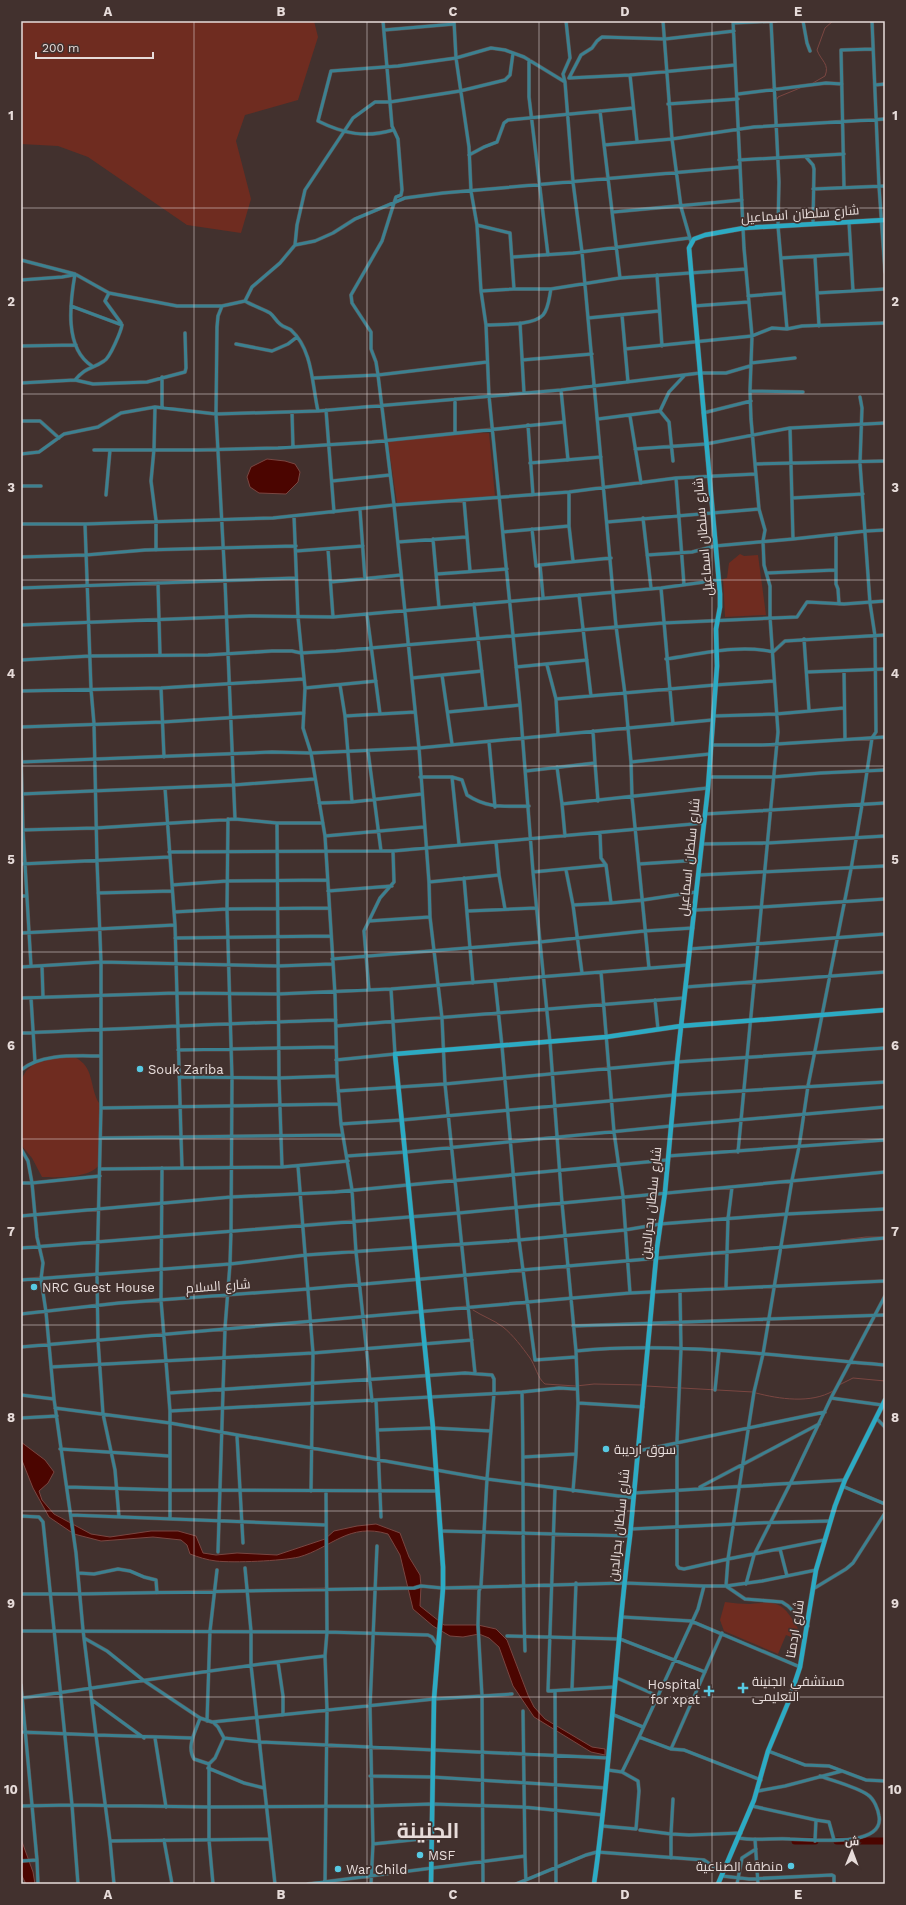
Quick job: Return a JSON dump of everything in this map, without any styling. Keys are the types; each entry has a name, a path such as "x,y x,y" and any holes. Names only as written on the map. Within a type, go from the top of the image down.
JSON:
{"street":[{"path":"383,21 393,130 398,139 402,190 401,195 396,197 382,241 350,295 352,303 371,332 371,349 376,362 378,375 394,505 419,748 429,882 430,917 442,1018 445,1084 475,1373"},
{"path":"566,21 570,58 563,74 592,354 616,626 628,728 632,797 643,900 644,931 649,968"},
{"path":"513,257 582,252 690,240 682,207 672,139 668,104 663,21"},
{"path":"771,21 778,157 778,226 786,329"},
{"path":"738,1152 766,872 770,810 777,743 770,618 770,586 764,565 763,541 765,530 759,509 756,464 752,435 750,391 752,336 748,302 739,160 738,94 733,22 776,21"},
{"path":"803,21 806,43 810,51"},
{"path":"872,21 879,186 883,220 885,272"},
{"path":"384,30 454,22 456,58 470,155 471,191 477,225 481,291 486,325 489,396 498,498 514,636 529,806 536,908 550,1042 556,1138 576,1351 576,1389 578,1403 573,1491"},
{"path":"565,82 569,78 581,55 592,48 602,37 665,39 734,31"},
{"path":"393,130 370,136 357,135 318,121 330,72 334,70 456,58 491,48 513,53 529,60 565,82"},
{"path":"844,187 844,120 841,50 873,49"},
{"path":"245,301 252,287 280,263 295,245 297,225 305,190 353,118 375,102 390,102 460,91 508,78 513,53"},
{"path":"529,60 532,119 548,255"},
{"path":"569,78 630,75 736,65"},
{"path":"630,75 637,141"},
{"path":"738,94 826,84 842,84"},
{"path":"875,85 885,84"},
{"path":"668,104 738,99"},
{"path":"470,155 497,142 506,121 633,108"},
{"path":"600,111 620,278"},
{"path":"604,145 672,139 776,126 885,118"},
{"path":"739,160 844,154"},
{"path":"806,157 813,165 813,223"},
{"path":"295,245 314,241 334,233 356,220 405,198 740,167"},
{"path":"813,189 885,186"},
{"path":"613,212 682,207 742,200"},
{"name":"شارع سلطان اسماعيل","path":"681,1026 708,788 717,651 717,620 720,607 719,580 708,476 690,272 690,240 705,235 744,228 883,220"},
{"path":"849,222 853,291"},
{"path":"477,225 510,233 513,257 514,289"},
{"path":"781,258 851,254"},
{"path":"815,257 819,326"},
{"path":"21,260 75,274 109,293 177,306 222,306 245,301 257,308 269,312 281,325 290,330 297,338 314,378 318,411"},
{"path":"481,291 551,289 620,278 746,269"},
{"path":"21,280 62,277 75,274"},
{"path":"75,274 71,318 76,345 81,358 92,366"},
{"path":"657,275 662,346"},
{"path":"486,325 520,323 536,320 543,315 547,309 551,289"},
{"path":"817,293 885,289"},
{"path":"109,293 105,302 122,324"},
{"path":"748,296 784,293"},
{"path":"693,306 748,302"},
{"path":"71,306 122,324"},
{"path":"222,306 218,316 217,327 216,414 233,753 234,819"},
{"path":"588,318 659,311"},
{"path":"622,315 628,382"},
{"path":"520,323 524,393"},
{"path":"625,350 752,336 772,328 786,329 885,323"},
{"path":"75,380 83,370 106,360 110,356 122,324"},
{"path":"21,383 75,380 93,384 151,382 162,377 180,375 185,372 185,333"},
{"path":"236,344 272,351 297,338"},
{"path":"21,346 76,345"},
{"path":"522,360 592,354"},
{"path":"21,454 39,452 64,434 98,427 121,413 155,407 216,414 318,411 561,390 700,373 726,373 751,365 795,358"},
{"path":"314,378 378,375 487,362"},
{"path":"660,411 669,392 684,376"},
{"path":"162,377 162,407"},
{"path":"561,390 568,460"},
{"path":"750,391 802,392"},
{"path":"726,1586 728,1559 741,1486 754,1392 763,1354 767,1319 799,1147 808,1086 851,869 872,738 876,732 875,636 870,603 866,530 860,463 860,423 862,408 860,397"},
{"path":"455,399 455,432"},
{"path":"703,413 751,401"},
{"path":"155,407 154,449 151,481 156,520 156,550"},
{"path":"326,410 334,512"},
{"path":"598,419 660,411"},
{"path":"660,411 669,422 674,461"},
{"path":"292,412 293,447"},
{"path":"630,416 641,483"},
{"path":"21,420 40,422 59,438"},
{"path":"94,450 219,450 328,445 564,422"},
{"path":"635,449 706,444 790,428 860,423 885,423"},
{"path":"528,425 532,495"},
{"path":"790,428 793,539"},
{"path":"106,495 110,450"},
{"path":"530,463 601,457"},
{"path":"756,464 860,463 885,461"},
{"path":"21,524 85,524 156,520 294,516 360,510 394,505 569,492 676,478 756,474"},
{"path":"332,481 390,475"},
{"path":"676,478 684,585"},
{"path":"21,486 41,486"},
{"path":"569,492 569,526 573,561"},
{"path":"792,498 863,494"},
{"path":"464,500 470,571"},
{"path":"607,522 759,509"},
{"path":"360,510 365,579"},
{"path":"294,516 298,617 305,688 303,728 311,753 314,780 323,823 335,992 336,1076 341,1124 352,1190 359,1285 372,1401"},
{"path":"644,518 651,588"},
{"path":"85,524 91,689 94,724 96,861 101,962 100,1031 102,1108 98,1210 98,1340 103,1414 117,1488 119,1517"},
{"path":"502,532 569,526"},
{"path":"532,529 536,566 611,558"},
{"path":"647,555 692,552 715,546 793,539 808,536 866,530 885,530"},
{"path":"836,534 835,570 838,604"},
{"path":"398,542 466,537"},
{"path":"433,539 439,608"},
{"path":"21,557 86,555 156,550 296,546"},
{"path":"296,551 363,546"},
{"path":"328,549 333,617"},
{"path":"540,565 543,597"},
{"path":"437,574 507,569"},
{"path":"767,573 835,570"},
{"path":"331,582 401,575"},
{"path":"21,588 225,582 296,578"},
{"path":"21,625 89,624 276,616 333,617 367,615 543,597 661,588 719,580"},
{"path":"158,583 160,655"},
{"path":"661,588 666,659 673,724"},
{"path":"579,595 591,696"},
{"path":"21,660 90,656 227,654 272,651 292,651 301,653 514,636 616,626 797,617 807,602 838,604 885,601"},
{"path":"474,604 486,708"},
{"path":"367,615 370,648 380,714"},
{"path":"773,652 785,641 885,635"},
{"path":"804,639 809,710"},
{"path":"666,659 717,651 757,648 773,652"},
{"path":"516,667 587,660"},
{"path":"547,664 556,699 558,734"},
{"path":"807,672 885,669"},
{"path":"412,678 482,671"},
{"path":"844,671 845,740"},
{"path":"442,675 452,744"},
{"path":"21,691 161,688 304,679"},
{"path":"305,688 376,681"},
{"path":"556,699 774,681"},
{"path":"340,685 345,716 352,802"},
{"path":"161,688 164,757"},
{"path":"448,712 520,705"},
{"path":"21,762 233,753 291,751 311,753 419,748 673,724 713,718 844,708"},
{"path":"345,716 415,712"},
{"path":"21,727 163,722 304,713"},
{"path":"593,731 598,801"},
{"path":"711,745 885,737"},
{"path":"489,742 495,807"},
{"path":"21,751 23,864 28,896 31,966"},
{"path":"368,751 381,851"},
{"path":"631,762 710,754"},
{"path":"526,771 595,763"},
{"path":"557,767 565,836"},
{"path":"709,777 773,777 885,770"},
{"path":"420,777 452,777 462,780 468,795 480,803 495,807 529,806"},
{"path":"452,777 459,844"},
{"path":"22,794 95,792 314,780"},
{"path":"165,788 175,925 182,1167"},
{"path":"562,804 708,788"},
{"path":"319,803 352,802 422,794"},
{"path":"705,814 885,803"},
{"path":"22,830 96,828 228,819 277,823 323,823"},
{"path":"218,1552 224,1407 226,1295 230,1264 232,1167 232,1078 230,1049 227,881 228,819"},
{"path":"277,823 276,880 278,1022 282,1167"},
{"path":"169,852 326,853 393,851 459,844 704,824"},
{"path":"324,836 424,827"},
{"path":"600,833 601,858 606,866 611,902"},
{"path":"702,844 768,843 885,836"},
{"path":"496,842 499,875 505,909"},
{"path":"369,990 364,931 380,898 392,886 394,879 393,851"},
{"path":"23,864 170,857"},
{"path":"639,864 700,860"},
{"path":"533,872 606,866"},
{"path":"699,874 851,869 885,866"},
{"path":"566,870 573,906 582,973"},
{"path":"429,882 499,875"},
{"path":"464,878 473,983"},
{"path":"172,885 227,881 328,880"},
{"path":"328,891 392,886"},
{"path":"98,893 172,891"},
{"path":"573,906 643,900 697,892"},
{"path":"21,896 28,896"},
{"path":"695,910 885,899"},
{"path":"174,912 228,909 329,908"},
{"path":"468,912 536,908"},
{"path":"369,921 430,917"},
{"path":"21,933 175,925"},
{"path":"332,958 434,951 578,939 644,931 693,928"},
{"path":"690,949 885,934"},
{"path":"175,938 330,936"},
{"path":"21,967 101,962 278,966 332,964"},
{"path":"21,998 176,993 278,994 335,992 473,983 542,976 688,965"},
{"path":"42,966 43,997"},
{"path":"601,972 614,1132 623,1196 630,1293"},
{"path":"686,987 829,975 885,972"},
{"path":"495,981 505,1078 515,1207 522,1270 535,1360 576,1357"},
{"path":"391,989 398,1088 406,1152 428,1397 433,1428 434,1470 440,1531 443,1588 434,1699 431,1884"},
{"path":"31,998 35,1062"},
{"path":"336,1026 684,998"},
{"path":"655,1000 658,1029"},
{"path":"336,1060 606,1037 681,1026 885,1010"},
{"path":"21,1033 100,1031 177,1025 336,1020"},
{"name":"شارع سلطان بحرالدين","path":"594,1884 599,1852 614,1715 624,1583 631,1529 656,1258 665,1192 667,1158 681,1026"},
{"path":"178,1050 335,1048"},
{"path":"338,1091 445,1084 677,1062 885,1048"},
{"path":"21,1070 35,1062 69,1056 101,1056"},
{"path":"21,1066 26,1066"},
{"path":"179,1077 279,1078 336,1076"},
{"path":"341,1124 507,1111 674,1095 885,1082"},
{"path":"102,1108 339,1104"},
{"path":"347,1156 406,1152 671,1126 804,1116 885,1107"},
{"path":"101,1138 343,1135"},
{"path":"21,1216 231,1197 299,1194 456,1181 619,1165 667,1158 885,1140"},
{"path":"21,1150 26,1156 32,1183 38,1246 43,1263 41,1279 46,1312 54,1400 60,1449 71,1515 83,1630 110,1841 114,1884"},
{"path":"21,1157 26,1156"},
{"path":"100,1169 282,1167 348,1161"},
{"path":"298,1166 299,1194 306,1255 313,1353 311,1491"},
{"path":"162,1168 161,1300 170,1411 170,1518"},
{"path":"21,1248 302,1224 459,1213 623,1196 885,1172"},
{"path":"21,1184 100,1176"},
{"path":"726,1288 728,1220 732,1187"},
{"path":"21,1280 230,1264 306,1255 519,1240 625,1230 660,1224 728,1220 787,1214 885,1209"},
{"name":"شارع السلام","path":"21,1314 161,1300 359,1285 656,1258 727,1254 885,1238"},
{"path":"21,1347 630,1293 885,1281"},
{"path":"680,1291 681,1349 676,1490 678,1565 680,1569 824,1540"},
{"path":"746,1584 754,1555 831,1398 885,1296"},
{"path":"573,1326 885,1315"},
{"path":"51,1367 313,1353 472,1340"},
{"path":"576,1351 648,1348 681,1349 763,1354 885,1365"},
{"path":"715,1390 719,1352"},
{"path":"169,1393 475,1373 489,1374 494,1377 478,1625 482,1696 481,1805 483,1884"},
{"path":"170,1411 224,1407 372,1401 522,1392 560,1388 576,1389"},
{"path":"522,1392 524,1456 522,1585 525,1651"},
{"path":"21,1395 54,1400"},
{"path":"831,1398 884,1403"},
{"path":"376,1400 381,1517"},
{"path":"578,1403 643,1407"},
{"name":"شارع اردمتا","path":"718,1884 758,1791 768,1752 788,1703 800,1667 808,1626 812,1589 816,1570 824,1540 842,1486 884,1403"},
{"path":"55,1408 170,1423 487,1479 573,1491 634,1496 699,1488 845,1480"},
{"path":"638,1451 677,1441 825,1412"},
{"path":"21,1418 57,1416"},
{"path":"876,1418 885,1427"},
{"path":"699,1488 819,1424"},
{"path":"378,1430 433,1428 491,1431"},
{"path":"237,1436 243,1543"},
{"path":"60,1449 169,1456"},
{"path":"524,1456 576,1454"},
{"path":"842,1486 885,1504"},
{"path":"67,1487 170,1490 436,1491"},
{"path":"555,1489 548,1691 616,1686"},
{"path":"325,1883 325,1747 327,1710 325,1656 327,1632 325,1590 326,1491"},
{"path":"812,1589 850,1566 885,1513"},
{"path":"71,1515 170,1518 241,1523 326,1525"},
{"path":"21,1516 39,1517 43,1520 72,1805 78,1884"},
{"path":"631,1529 770,1522 831,1521"},
{"path":"440,1531 630,1536"},
{"path":"371,1884 373,1844 370,1776 370,1707 377,1546"},
{"path":"780,1549 787,1576"},
{"path":"245,1568 251,1631 252,1665 275,1884"},
{"path":"78,1573 94,1574 118,1569 130,1571 156,1580 157,1593"},
{"path":"207,1721 210,1631 217,1570"},
{"path":"21,1594 376,1589 414,1588 421,1586 443,1588 624,1583 726,1586 746,1584 816,1570"},
{"path":"572,1689 572,1636 576,1584"},
{"path":"622,1772 691,1621 698,1609 704,1586"},
{"path":"726,1586 745,1599 782,1602 808,1626"},
{"path":"622,1617 691,1621 800,1667"},
{"path":"21,1631 83,1630 327,1632 428,1635 438,1643"},
{"path":"671,1749 722,1633"},
{"path":"507,1636 572,1636 620,1639 705,1672"},
{"path":"84,1638 107,1651 143,1680 200,1718 212,1722 370,1707 434,1699 512,1694"},
{"path":"22,1698 90,1690 143,1680 325,1656"},
{"path":"278,1662 283,1715"},
{"path":"617,1678 658,1696"},
{"path":"21,1685 38,1884"},
{"path":"555,1691 557,1811 556,1884"},
{"path":"92,1700 144,1738"},
{"path":"523,1711 525,1754 523,1807 526,1884"},
{"path":"614,1715 643,1727"},
{"path":"200,1718 192,1738 191,1753 194,1759 208,1764"},
{"path":"212,1722 218,1727 224,1738"},
{"path":"21,1732 144,1738 192,1738"},
{"path":"639,1737 671,1749 684,1750 761,1780"},
{"path":"155,1738 166,1807"},
{"path":"224,1738 325,1747 609,1758"},
{"path":"213,1884 209,1840 208,1764 215,1758 224,1738"},
{"path":"768,1752 805,1765 829,1766 866,1780 885,1781"},
{"path":"208,1768 244,1783 264,1788"},
{"path":"608,1770 622,1772 638,1781 639,1835"},
{"path":"758,1791 785,1786 842,1771"},
{"path":"370,1776 432,1777 606,1788"},
{"path":"738,1838 755,1840 834,1840 865,1836 872,1833 878,1827 879,1816 874,1803 867,1794 820,1776"},
{"path":"671,1858 673,1799"},
{"path":"21,1806 72,1805 266,1807 432,1804 523,1807 603,1815"},
{"path":"752,1806 829,1822 834,1840"},
{"path":"815,1841 816,1820"},
{"path":"602,1826 689,1835 741,1833"},
{"path":"373,1844 431,1838"},
{"path":"110,1841 270,1839"},
{"path":"164,1840 172,1884"},
{"path":"755,1840 758,1884"},
{"path":"737,1884 742,1858 756,1849"},
{"path":"516,1884 586,1855 599,1852 704,1860 722,1875 738,1879 832,1875 834,1876 834,1884"},
{"path":"308,1884 525,1856"},
{"path":"21,1861 37,1860"}],"shaded area":[{"path":"21,21 314,21 318,37 298,100 245,115 236,141 251,199 241,233 187,225 88,157 58,146 21,144"},
{"path":"489,433 495,496 397,503 388,442 452,434"},
{"path":"267,459 295,464 300,472 298,482 286,494 259,493 250,487 247,477 251,467"},
{"path":"740,554 744,556 758,555 766,615 725,617 723,579 727,578 729,563"},
{"path":"74,1057 81,1061 89,1071 99,1103 99,1165 95,1169 81,1175 42,1177 32,1158 21,1145 21,1080 26,1071 34,1064 55,1058"},
{"path":"21,1442 45,1460 54,1472 48,1483 39,1491 42,1500 54,1514 91,1534 110,1537 151,1531 178,1531 196,1536 203,1553 216,1555 237,1553 277,1555 325,1539 334,1531 357,1526 376,1524 400,1533 409,1557 420,1575 420,1606 444,1625 478,1625 496,1629 507,1640 534,1707 545,1719 592,1747 605,1749 605,1755 591,1752 534,1717 513,1686 499,1647 489,1638 479,1634 463,1637 450,1636 433,1626 413,1609 400,1555 388,1534 374,1531 362,1531 341,1538 299,1557 281,1560 245,1562 216,1561 190,1554 187,1545 181,1540 153,1537 101,1541 74,1534 49,1517 33,1488 21,1458"},
{"path":"725,1602 747,1604 770,1603 779,1606 788,1613 796,1625 799,1632 799,1640 786,1635 778,1654 724,1631 720,1620"},
{"path":"21,1839 33,1872 35,1884 26,1884 21,1874"}],"waterway":[{"path":"813,83 825,76 826,65 817,50 825,28 833,21"},
{"path":"776,101 778,97 800,88"},
{"path":"841,1240 880,1237"},
{"path":"473,1310 503,1327 521,1345 530,1358 540,1379 545,1384 576,1386 594,1384 643,1385"},
{"path":"839,1385 853,1378 885,1381"},
{"path":"646,1386 753,1392"},
{"path":"756,1393 775,1397 805,1399 815,1398 833,1391"},
{"path":"795,1841 815,1841"},
{"path":"837,1841 885,1841"}],"place":[{"name":"Souk Zariba","path":"140,1069"},
{"name":"NRC Guest House","path":"34,1287"},
{"name":"سوق ارديبة","path":"606,1449"},
{"name":"مستشفي الجنينة التعليمى","path":"743,1688"},
{"name":"Hospital for xpat","path":"709,1691"},
{"name":"MSF","path":"420,1855"},
{"name":"منطقة الصناعية","path":"791,1866"},
{"name":"War Child","path":"338,1869"}],"district":[{"name":"الجنينة","path":"428,1830"}]}
